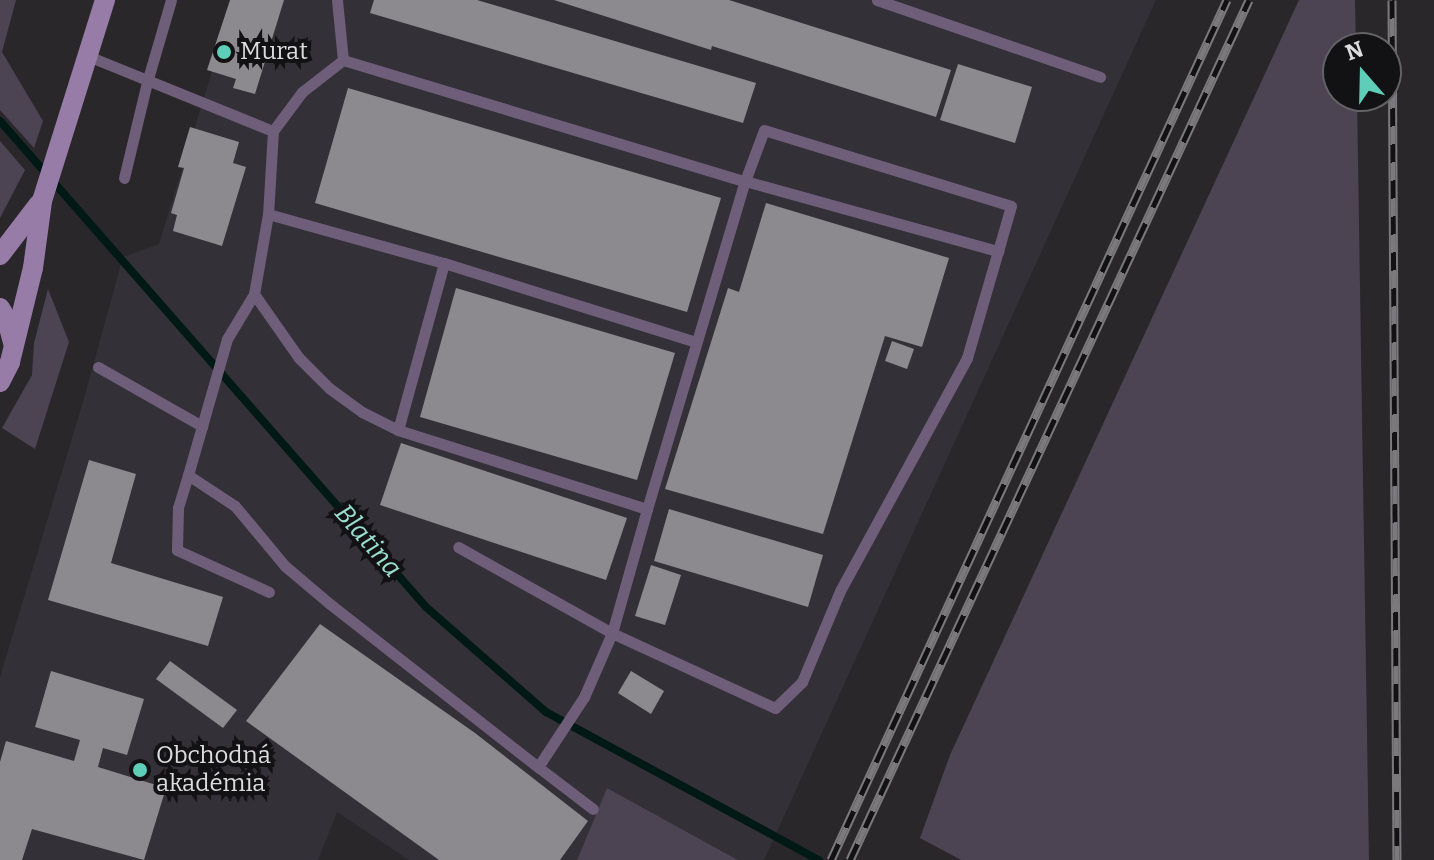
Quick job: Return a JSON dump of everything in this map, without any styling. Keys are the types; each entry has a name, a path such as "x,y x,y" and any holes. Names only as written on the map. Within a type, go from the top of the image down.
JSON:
{"main road":[{"path":"0,382 10,362 33,268 42,201 105,0"},
{"path":"0,255 42,201"},
{"path":"0,308 13,343"}],"lane":[{"path":"124,178 171,0"},
{"path":"337,0 343,60"},
{"path":"877,0 1100,77"},
{"path":"88,56 273,131"},
{"path":"269,592 177,550 178,508 227,339 254,294 268,214 273,131 302,92 343,60"},
{"path":"343,60 745,181 998,251"},
{"path":"458,547 612,633 775,708 802,682 840,591 967,358 1011,206 764,130 745,181 696,342 612,633 584,697 538,767"},
{"path":"268,214 444,263 696,342"},
{"path":"398,430 444,263"},
{"path":"254,294 299,358 329,388 362,412 398,430 647,509"},
{"path":"98,367 202,426"},
{"path":"188,475 235,506 285,566 593,809"}],"shaded area":[{"path":"0,0 16,0 2,52 43,121 34,148 0,110"},
{"path":"234,0 1156,0 764,860 738,860 607,788 577,860 409,860 337,812 318,860 0,860 0,677 123,257 159,244"},
{"path":"1299,0 1355,0 1356,32 1322,32 1322,112 1357,112 1369,860 961,860 920,838 950,755"},
{"path":"0,141 25,170 0,218"},
{"path":"48,289 69,342 35,449 2,428 32,375 34,343"},
{"path":"607,788 738,860 577,860"}],"building":[{"path":"230,0 284,0 255,94 233,88 236,79 207,70"},
{"path":"374,0 477,0 756,83 743,123 370,13"},
{"path":"554,0 729,0 951,70 936,117"},
{"path":"958,64 1032,87 1015,143 940,120"},
{"path":"348,88 721,198 687,312 315,203"},
{"path":"190,127 239,142 233,163 246,167 222,246 173,231 177,215 171,213 184,168 178,167"},
{"path":"766,203 949,258 922,347 885,336 823,534 665,489 728,288 739,292"},
{"path":"456,288 675,353 637,480 420,417"},
{"path":"892,341 914,349 907,369 885,361"},
{"path":"401,443 627,518 606,580 380,505"},
{"path":"89,460 136,474 111,563 223,597 208,646 48,600"},
{"path":"669,509 823,555 808,607 654,561"},
{"path":"651,565 681,575 665,625 635,616"},
{"path":"320,624 475,733 588,821 560,860 439,860 246,721"},
{"path":"170,661 237,710 223,728 156,679"},
{"path":"51,671 144,699 127,755 103,748 98,767 166,788 144,860 32,829 22,860 0,860 0,762 6,741 74,761 80,740 35,727"},
{"path":"631,671 664,691 651,714 618,693"}],"waterway":[{"name":"Blatina","path":"0,121 426,607 546,712 819,860"}],"railway":[{"path":"831,860 1227,0"},
{"path":"850,860 1249,0"},
{"path":"1392,0 1397,860"}],"place":[{"name":"Murat","path":"224,52"},
{"name":"Obchodná akadémia","path":"140,770"}]}
